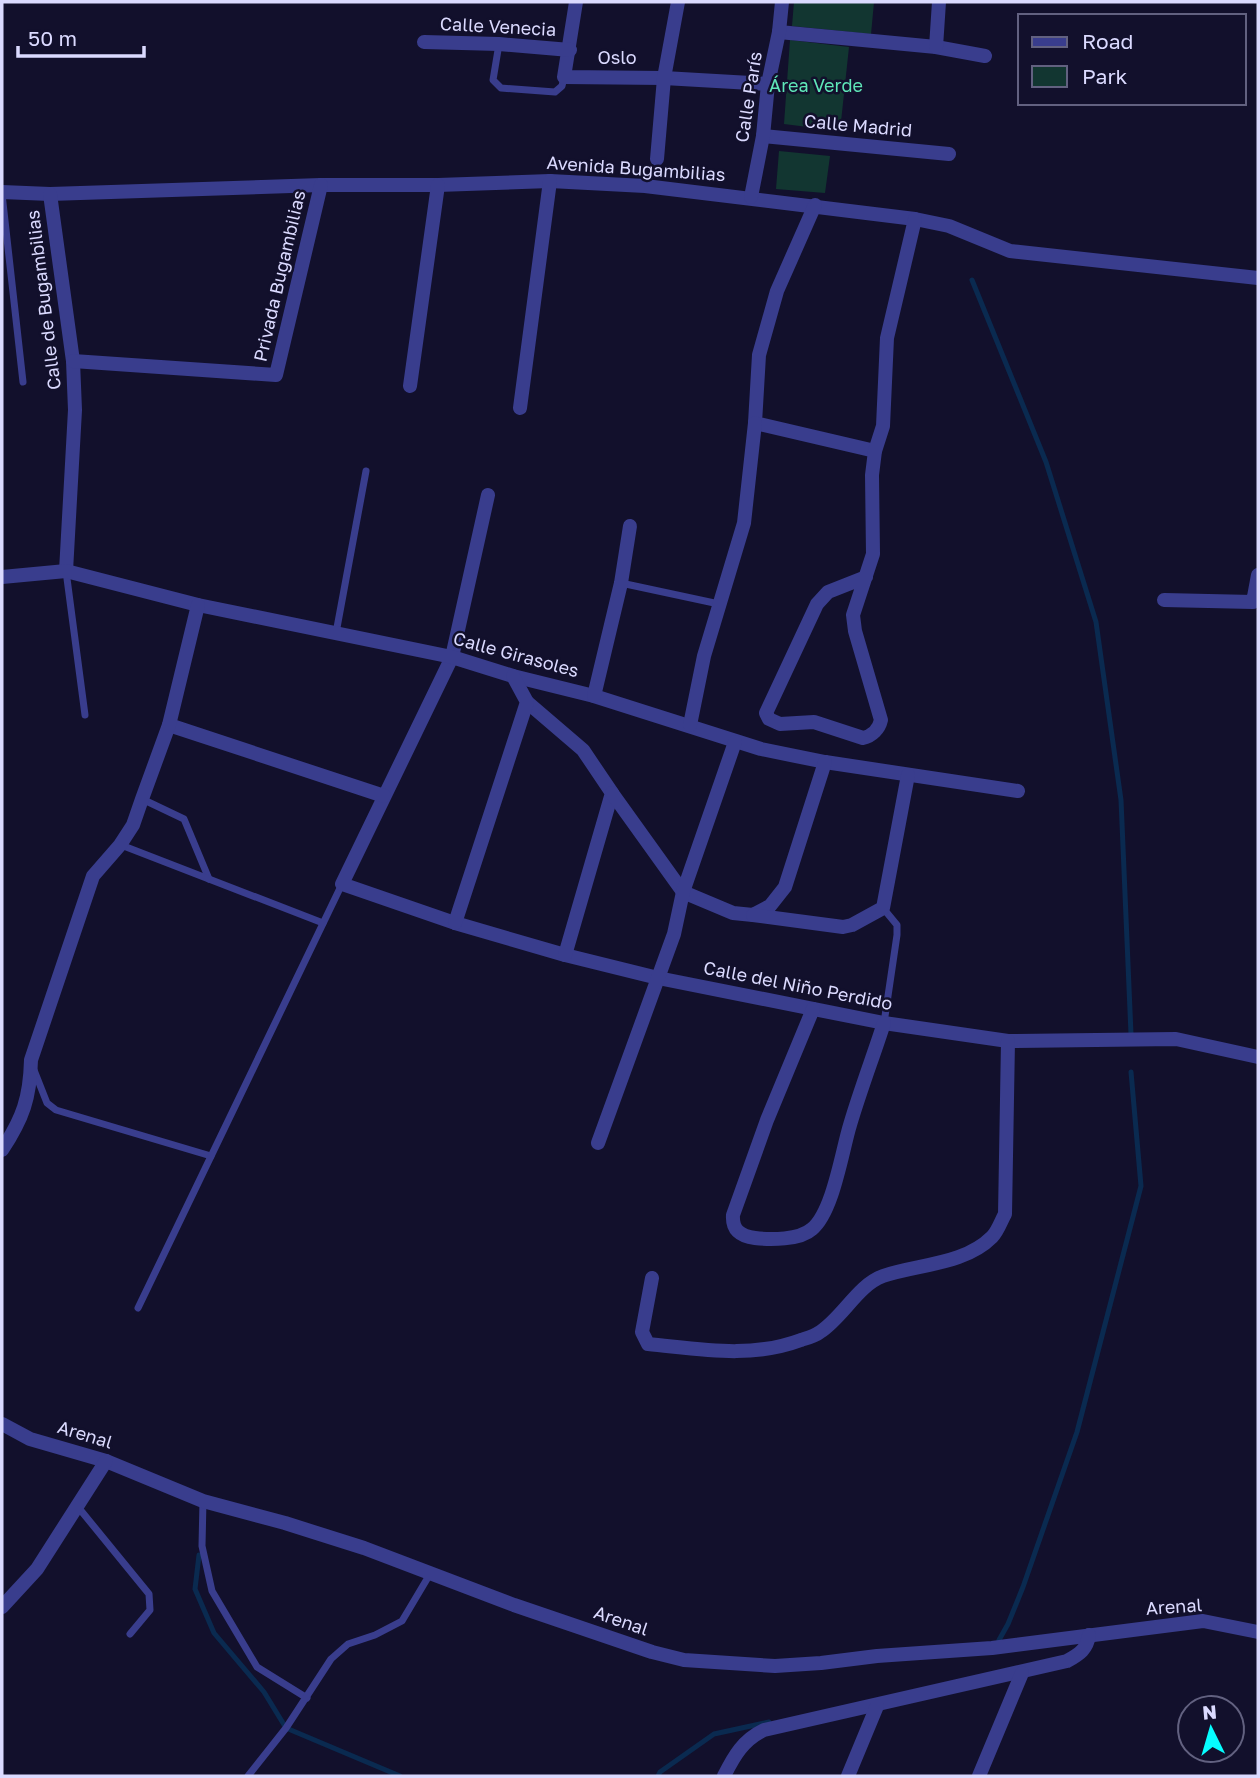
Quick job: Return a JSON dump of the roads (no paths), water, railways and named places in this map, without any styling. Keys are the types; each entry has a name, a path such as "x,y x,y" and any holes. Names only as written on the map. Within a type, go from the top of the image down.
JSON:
{"street":[{"path":"564,77 576,2"},
{"path":"657,159 664,78 678,2"},
{"name":"Calle París","path":"751,197 763,136 768,84 782,2"},
{"path":"936,47 939,2"},
{"path":"779,32 936,47 985,56"},
{"name":"Calle Venecia","path":"424,42 499,44 570,50"},
{"name":"Oslo","path":"564,77 664,78"},
{"path":"664,78 768,84"},
{"name":"Calle Madrid","path":"763,136 950,154"},
{"path":"520,408 551,181"},
{"name":"Avenida Bugambilias","path":"2,193 551,181 645,186 915,219 949,226 1010,251 1258,278"},
{"name":"Privada Bugambilias","path":"73,361 276,375 321,185"},
{"path":"410,386 438,185"},
{"name":"Calle de Bugambilias","path":"50,194 73,361 75,410 66,570"},
{"path":"690,725 704,656 744,523 760,355 777,291 815,205"},
{"path":"866,578 828,592 817,604 766,713 769,719 780,724 814,722 863,738 879,727 881,720 855,631 853,615 866,578 873,554 872,475 875,451 883,426 887,338 915,219"},
{"path":"755,423 875,451"},
{"path":"342,884 452,657 488,495"},
{"path":"594,696 621,583 630,526"},
{"name":"Calle Girasoles","path":"2,577 66,570 198,605 452,657 513,676 594,696 690,725 735,742 825,762 1018,791"},
{"path":"1164,600 1256,602 1258,575"},
{"path":"2,1150 18,1125 30,1088 31,1060 93,876 120,845 133,825 169,725 198,605"},
{"path":"513,676 527,702 583,750 683,892 733,913 843,927 883,908 908,775"},
{"path":"455,923 527,702"},
{"path":"169,725 384,796"},
{"path":"598,1143 674,934 683,892 735,742"},
{"path":"753,915 770,906 785,887 825,762"},
{"path":"565,956 612,793"},
{"name":"Calle del Niño Perdido","path":"342,884 455,923 565,956 658,978 884,1023 1008,1041 1176,1040 1258,1057"},
{"path":"813,1009 767,1120 733,1215 736,1231 747,1237 761,1239 803,1234 813,1229 822,1215 832,1193 850,1125 884,1023"},
{"path":"652,1278 642,1332 648,1344 741,1353 779,1349 820,1333 853,1302 867,1283 883,1276 954,1258 979,1247 994,1236 1005,1214 1008,1041"},
{"name":"Arenal","path":"2,1424 30,1439 106,1461 203,1501 364,1548 652,1652 705,1663 775,1666 821,1663 992,1648 1203,1621 1258,1632"},
{"path":"2,1607 37,1569 106,1461"},
{"path":"724,1776 740,1748 752,1736 764,1730 1022,1673 1074,1657 1087,1646 1089,1635"},
{"path":"979,1776 1022,1673"},
{"path":"848,1776 877,1706"}],"lane":[{"path":"499,44 494,80 501,88 555,92 562,86 564,77"},
{"path":"2,193 23,383"},
{"path":"336,633 366,471"},
{"path":"66,570 85,715"},
{"path":"621,583 719,604"},
{"path":"142,799 184,819 209,879"},
{"path":"120,845 323,923"},
{"path":"138,1308 342,884"},
{"path":"883,908 897,925 884,1023"},
{"path":"31,1060 41,1092 47,1103 56,1111 211,1156"},
{"path":"203,1501 202,1546 212,1591 257,1667 307,1698"},
{"path":"77,1507 149,1594 150,1610 130,1634"},
{"path":"248,1776 307,1698 331,1659 348,1644 402,1622 430,1574"}],"waterway":[{"path":"972,280 1046,462 1096,622 1121,800 1131,1034"},
{"path":"999,1640 1023,1587 1077,1432 1141,1186 1131,1072"},
{"path":"199,1555 195,1589 214,1633 264,1692 286,1728 400,1776"},
{"path":"658,1776 714,1734 769,1722"}],"park label":[{"name":"Área Verde","path":"816,86"}]}
